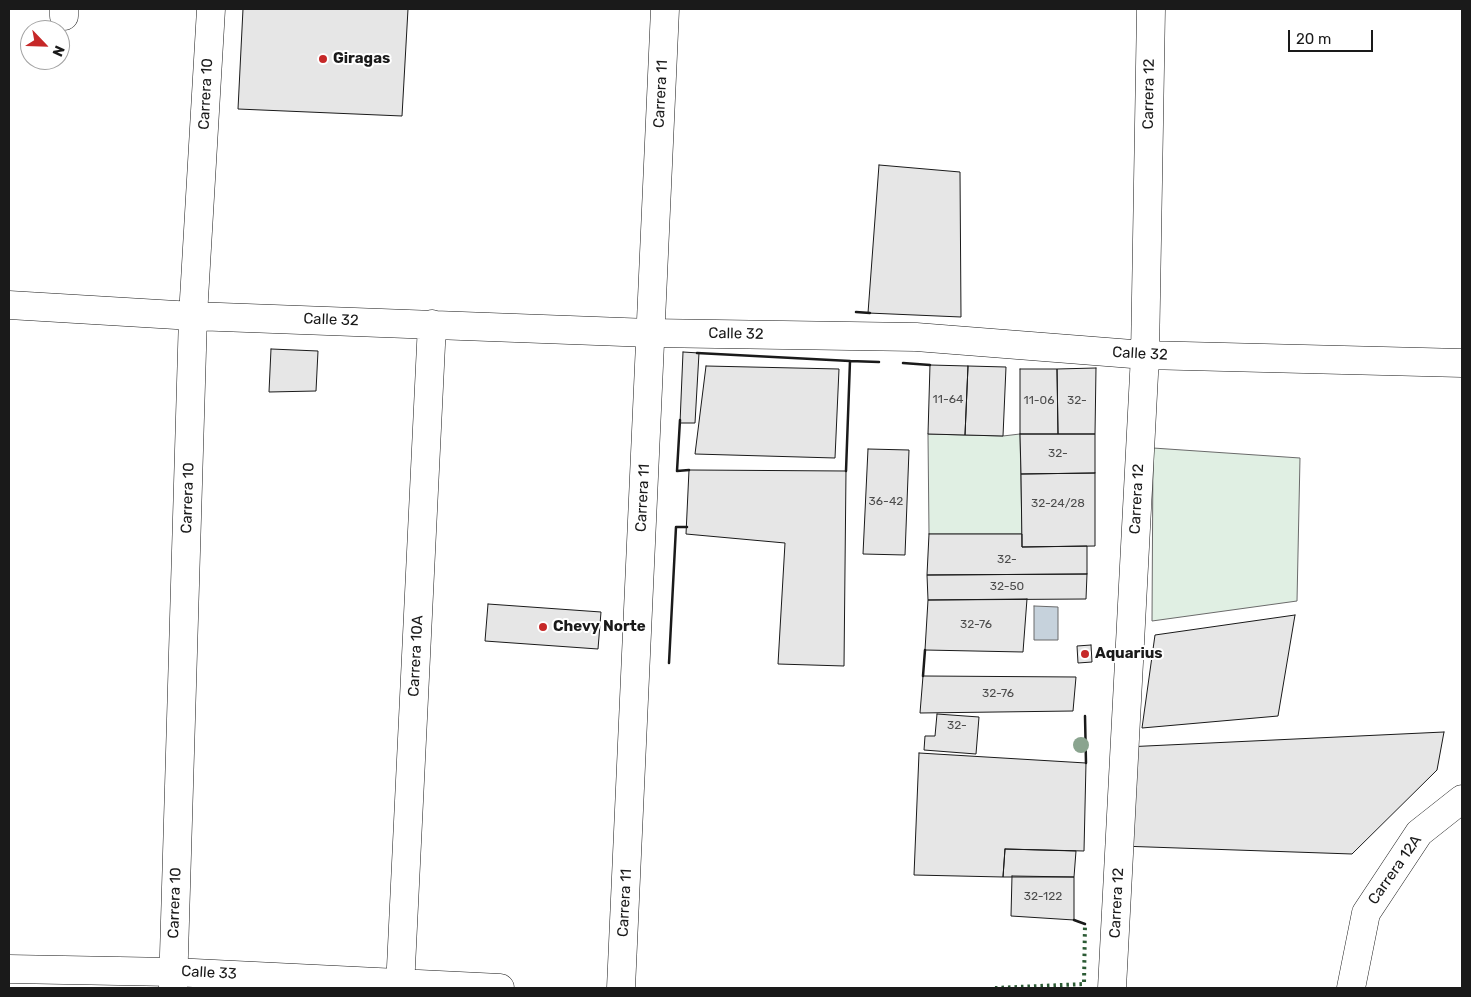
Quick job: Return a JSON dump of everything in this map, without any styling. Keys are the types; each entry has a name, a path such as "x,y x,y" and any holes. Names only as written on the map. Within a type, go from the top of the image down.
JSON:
{"street":[{"name":"Carrera 10","path":"173,980 193,316 211,9"},
{"name":"Carrera 11","path":"621,988 665,9"},
{"name":"Carrera 12","path":"1112,988 1145,355 1151,9"},
{"name":"Calle 32","path":"9,305 193,316 650,333 916,337 1145,355 1462,362"},
{"name":"Carrera 10A","path":"400,986 432,324"},
{"name":"Carrera 12A","path":"1351,988 1366,913 1419,833 1462,799"},
{"name":"Calle 33","path":"9,969 173,980 500,988"}],"green space":[{"path":"928,434 1003,436 1020,434 1022,534 929,534"},
{"path":"1153,448 1300,458 1297,601 1152,621"}],"shaded area":[{"path":"1034,606 1058,607 1058,640 1034,640"}],"building":[{"name":"Giragas","path":"243,9 408,9 402,116 238,109"},
{"path":"879,165 960,172 961,317 868,313"},
{"path":"271,349 318,351 316,391 269,392"},
{"path":"683,352 699,353 695,423 680,423"},
{"path":"930,365 968,366 965,435 928,434"},
{"path":"706,366 839,369 835,458 695,454"},
{"path":"968,366 1006,367 1003,436 965,435"},
{"path":"1096,368 1095,434 1058,434 1057,369"},
{"path":"1020,369 1057,369 1058,434 1020,434"},
{"path":"1020,434 1095,434 1095,473 1021,474"},
{"path":"868,449 909,450 905,555 863,554"},
{"path":"689,470 846,471 844,666 778,664 785,543 686,534"},
{"path":"1095,473 1095,546 1022,547 1021,474"},
{"path":"929,534 1022,534 1022,547 1087,546 1087,574 927,575"},
{"path":"1087,574 1086,599 928,600 927,575"},
{"path":"1027,599 1023,652 925,650 928,600"},
{"name":"Chevy Norte","path":"488,604 601,612 598,649 485,641"},
{"path":"1295,615 1278,716 1142,728 1155,635"},
{"name":"Aquarius","path":"1091,645 1092,662 1078,663 1077,646"},
{"path":"923,676 1076,677 1073,711 920,713"},
{"path":"937,714 979,717 976,754 924,750 925,736 935,736"},
{"path":"1444,732 1437,770 1352,854 1120,846 1125,747"},
{"path":"919,753 1086,763 1084,851 1005,849 1003,877 914,875"},
{"path":"1005,849 1076,851 1074,877 1003,877"},
{"path":"1012,876 1074,877 1074,920 1011,916"}],"hedge":[{"path":"995,988 1084,984 1085,924"}],"wall":[{"path":"856,312 870,313"},
{"path":"697,353 850,361 846,471"},
{"path":"850,361 879,362"},
{"path":"903,363 930,365"},
{"path":"680,420 677,471 689,470"},
{"path":"669,663 676,527 687,527"},
{"path":"923,676 925,650"},
{"path":"1085,716 1086,763"},
{"path":"1074,920 1085,924"}],"place":[{"name":"Giragas","path":"323,59"},
{"name":"Chevy Norte","path":"543,627"},
{"name":"Aquarius","path":"1085,654"}]}
